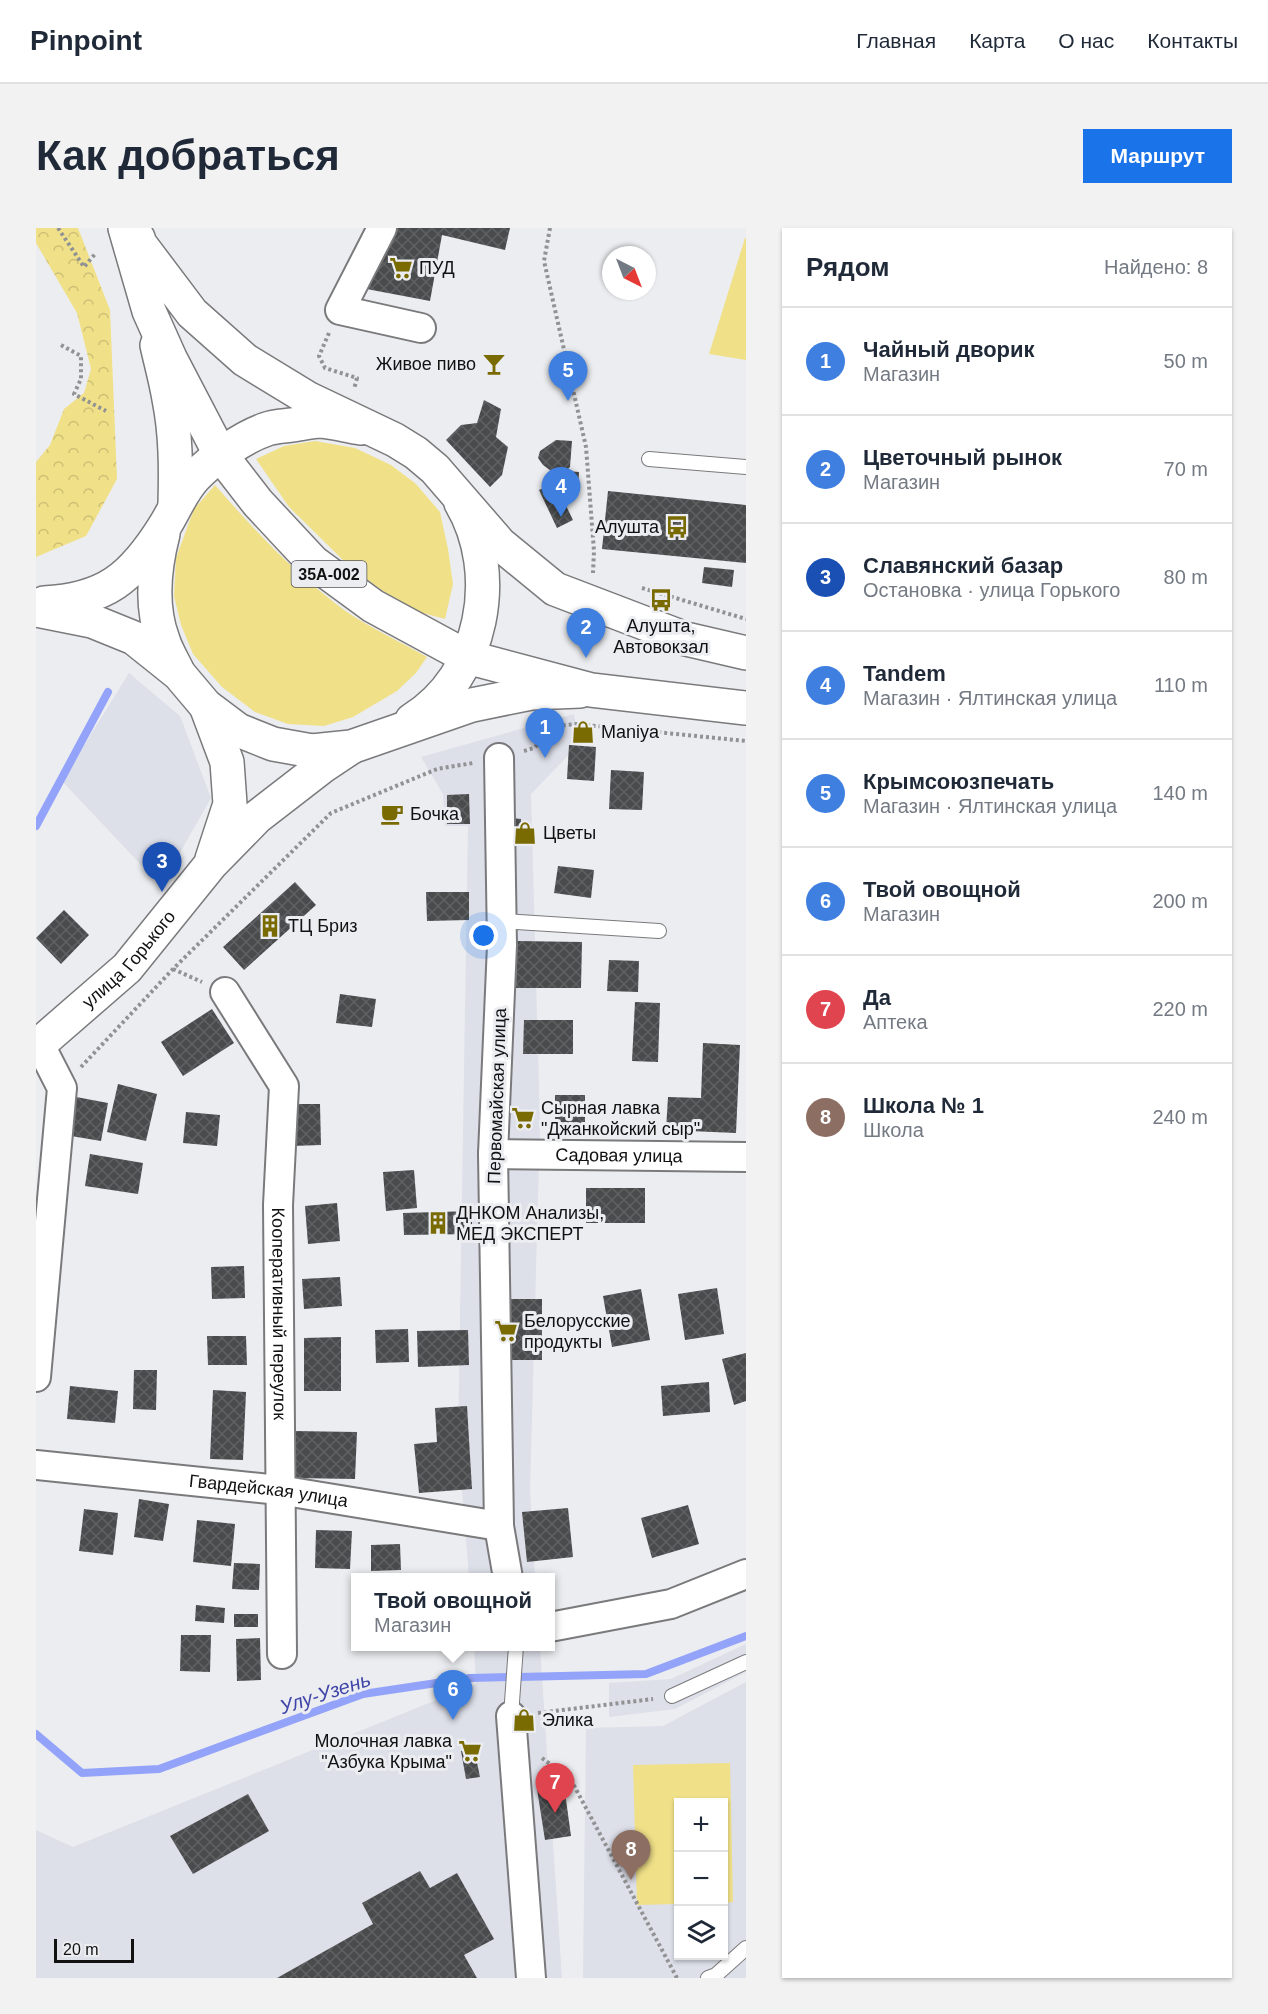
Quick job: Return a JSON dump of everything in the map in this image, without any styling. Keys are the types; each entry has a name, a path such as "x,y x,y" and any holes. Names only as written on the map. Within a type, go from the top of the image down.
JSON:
{"main road":[{"name":"35А-002","path":"125,228 149,311 169,399 176,471 170,515 156,563 154,602 162,639 179,674 206,706 238,729 273,744 312,751 351,747 388,735 420,716 447,689 467,657 479,624 484,588 480,553 470,519 451,488"},
{"name":"35А-002","path":"134,228 140,244 192,313 245,360 309,399 395,440 416,453 435,469 500,544 555,589 686,639 746,653"},
{"name":"35А-002","path":"149,311 170,358 220,454 258,503 313,562 373,606 467,657 591,690"},
{"name":"35А-002","path":"170,515 195,477 220,454 267,429 320,421 372,429"},
{"path":"36,604 67,602 107,590 141,561 170,515"},
{"path":"36,610 92,621 134,638 179,674"},
{"path":"388,735 480,703 531,693 591,690 746,708"},
{"name":"улица Горького","path":"206,706 227,762 230,804 211,864"},
{"name":"улица Горького","path":"38,1046 126,968 211,864 257,818 351,747"}],"street":[{"path":"382,228 340,310 421,328"},
{"name":"Первомайская улица","path":"499,758 502,945 493,1154 499,1526 507,1573"},
{"name":"Кооперативный переулок","path":"225,992 284,1086 278,1205 282,1654"},
{"path":"36,1377 62,1088 38,1046"},
{"name":"Садовая улица","path":"493,1154 746,1156"},
{"name":"Гвардейская улица","path":"36,1465 279,1490 499,1526"},
{"path":"555,1626 671,1604 746,1574"},
{"path":"511,1716 531,1978"}],"lane":[{"path":"649,459 746,467"},
{"path":"502,921 659,931"},
{"path":"511,1716 516,1651"},
{"path":"672,1696 746,1662"},
{"path":"708,1978 716,1975 746,1948"}],"path":[{"path":"58,228 84,267 95,254"},
{"path":"550,228 544,261 586,447 594,550 592,581"},
{"path":"340,310 319,356 325,368 357,378"},
{"path":"60,345 81,356 81,379 74,394 106,411"},
{"path":"637,586 746,619"},
{"path":"62,1088 173,969 331,813 437,769 499,758 534,748 557,726 576,724 746,741"},
{"path":"511,1716 672,1696"},
{"path":"542,1758 571,1780 677,1978"}],"shaded area":[{"path":"129,673 180,716 211,798 161,886 62,781"},
{"path":"574,714 579,744 531,794 540,1124 530,1490 535,1573 469,1573 458,1441 468,826 445,826 443,794 421,757"},
{"path":"746,1644 746,1672 675,1709 609,1717 609,1683 671,1679"},
{"path":"474,1651 540,1651 562,1978 36,1978 36,1830 73,1847 476,1684"},
{"path":"746,1682 746,1978 583,1978 586,1728 663,1726"}],"green space":[{"path":"36,228 78,228 110,310 117,479 86,536 36,557 36,462 50,445 64,409 84,393 91,369 77,313 36,243"},
{"path":"746,238 746,360 709,354"},
{"path":"315,441 355,448 391,465 416,484 440,512 453,584 445,619 419,612 383,591 349,566 289,507 256,459 284,446"},
{"path":"215,485 278,553 311,584 366,624 427,657 416,673 397,691 353,717 324,726 288,724 255,712 222,687 193,654 181,625 174,596 176,558 194,509"},
{"path":"730,1763 733,1902 728,1903 728,1798 674,1798 674,1904 637,1905 633,1765"}],"building":[{"name":"ПУД","path":"390,228 510,228 505,250 442,235 430,301 356,287"},
{"path":"484,400 501,409 496,437 508,447 502,475 490,487 446,440 461,425 477,423"},
{"path":"556,440 572,441 570,467 558,476 543,465 538,458 540,451"},
{"path":"567,471 579,472 578,490 566,489"},
{"path":"555,483 573,520 557,528 539,490"},
{"path":"608,491 746,505 746,563 602,549"},
{"path":"704,567 734,570 732,587 702,583"},
{"path":"569,745 596,747 594,781 567,779"},
{"path":"611,770 644,772 642,810 609,809"},
{"path":"469,794 470,824 447,824 447,795"},
{"path":"512,818 521,819 521,827 535,827 534,843 510,843"},
{"path":"558,866 594,870 591,898 554,893"},
{"name":"ТЦ Бриз","path":"295,882 316,905 244,970 223,947"},
{"path":"426,892 469,892 469,920 427,921"},
{"path":"64,910 89,935 61,964 36,938"},
{"path":"517,941 582,942 581,988 516,988"},
{"path":"609,960 639,961 638,992 607,991"},
{"path":"340,994 376,999 372,1027 336,1023"},
{"path":"635,1002 660,1003 658,1062 632,1061"},
{"path":"212,1009 234,1043 183,1076 161,1042"},
{"path":"524,1020 573,1020 573,1054 523,1054"},
{"path":"703,1043 740,1045 736,1133 666,1130 668,1097 701,1098"},
{"path":"118,1084 157,1094 146,1141 107,1132"},
{"path":"555,1095 585,1095 585,1124 555,1124"},
{"path":"71,1096 108,1103 101,1141 65,1135"},
{"path":"291,1104 320,1104 321,1145 291,1146"},
{"path":"186,1112 220,1115 217,1146 183,1143"},
{"path":"90,1154 143,1163 138,1194 85,1186"},
{"path":"414,1170 417,1208 386,1211 383,1172"},
{"path":"586,1188 645,1188 645,1223 586,1223"},
{"path":"337,1203 340,1241 308,1244 305,1206"},
{"name":"ДНКОМ Анализы, МЕД ЭКСПЕРТ","path":"472,1211 472,1234 404,1235 403,1213"},
{"path":"244,1266 245,1298 212,1299 211,1267"},
{"path":"340,1277 342,1306 304,1309 302,1279"},
{"path":"717,1288 724,1334 685,1340 678,1294"},
{"path":"641,1289 650,1340 612,1347 603,1296"},
{"path":"502,1299 542,1299 542,1360 502,1360"},
{"path":"408,1329 409,1362 376,1363 375,1330"},
{"path":"468,1330 469,1365 418,1367 417,1331"},
{"path":"207,1336 246,1336 247,1365 208,1365"},
{"path":"341,1337 341,1391 304,1391 304,1338"},
{"path":"746,1353 746,1401 734,1405 722,1359"},
{"path":"134,1370 157,1370 156,1410 133,1409"},
{"path":"709,1382 710,1412 663,1416 661,1386"},
{"path":"70,1386 118,1391 115,1423 67,1419"},
{"path":"213,1390 246,1392 243,1460 210,1459"},
{"path":"467,1406 472,1489 419,1493 414,1444 437,1442 435,1408"},
{"path":"294,1431 357,1432 355,1479 293,1478"},
{"path":"139,1499 169,1504 163,1541 134,1537"},
{"path":"688,1505 699,1544 652,1558 641,1518"},
{"path":"568,1508 573,1557 527,1562 522,1512"},
{"path":"84,1509 118,1513 113,1555 79,1551"},
{"path":"197,1520 235,1524 231,1566 193,1562"},
{"path":"316,1530 352,1531 350,1569 315,1568"},
{"path":"400,1544 401,1570 371,1571 371,1545"},
{"path":"234,1563 260,1564 259,1590 232,1589"},
{"path":"196,1605 225,1608 224,1623 195,1621"},
{"path":"234,1614 258,1614 258,1627 234,1627"},
{"path":"181,1635 211,1635 210,1672 180,1671"},
{"path":"260,1638 261,1680 237,1681 236,1639"},
{"path":"474,1748 480,1777 466,1779 461,1751"},
{"path":"564,1785 571,1836 545,1840 537,1789"},
{"path":"248,1794 269,1831 193,1874 170,1836"},
{"path":"420,1871 430,1888 457,1873 494,1939 464,1955 477,1978 277,1978 373,1924 362,1903"}],"waterway":[{"path":"36,826 108,692"},
{"name":"Улу-Узень","path":"36,1734 82,1773 159,1769 363,1694 470,1678 646,1674 746,1636"}],"place":[{"name":"ПУД","path":"401,268"},
{"name":"Живое пиво","path":"494,364"},
{"name":"Крымсоюзпечать","path":"568,401"},
{"name":"Tandem","path":"561,517"},
{"name":"Алушта","path":"677,527"},
{"name":"Алушта, Автовокзал","path":"661,600"},
{"name":"Цветочный рынок","path":"586,658"},
{"name":"Maniya","path":"583,732"},
{"name":"Чайный дворик","path":"545,758"},
{"name":"Бочка","path":"392,814"},
{"name":"Цветы","path":"525,833"},
{"name":"Славянский базар","path":"162,892"},
{"name":"ТЦ Бриз","path":"270,926"},
{"name":"Сырная лавка \"Джанкойский сыр\"","path":"523,1118"},
{"name":"ДНКОМ Анализы, МЕД ЭКСПЕРТ","path":"438,1223"},
{"name":"Белорусские продукты","path":"506,1331"},
{"name":"Твой овощной","path":"453,1720"},
{"name":"Элика","path":"524,1720"},
{"name":"Молочная лавка \"Азбука Крыма\"","path":"470,1751"},
{"name":"Да","path":"555,1813"},
{"name":"Школа № 1","path":"631,1880"}]}
